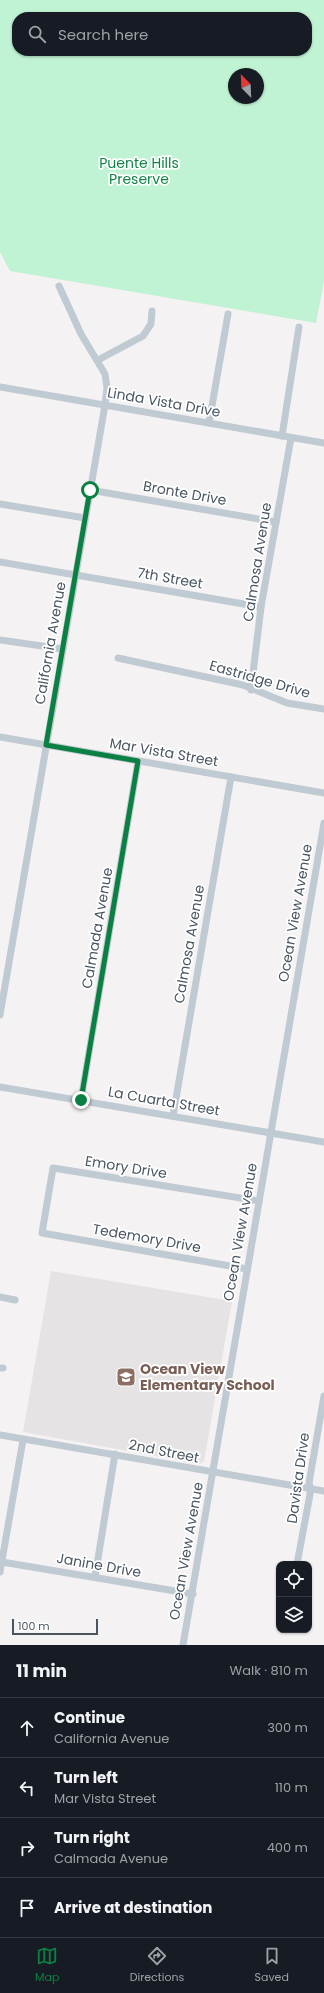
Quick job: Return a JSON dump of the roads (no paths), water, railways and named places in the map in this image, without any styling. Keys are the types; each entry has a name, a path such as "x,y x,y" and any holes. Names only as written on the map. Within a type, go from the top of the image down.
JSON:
{"street":[{"name":"California Avenue","path":"0,1015 105,405 106,381 98,360 82,334 59,286"},
{"path":"98,360 143,336 151,324 152,311"},
{"path":"209,423 228,314"},
{"path":"282,436 299,327"},
{"name":"Linda Vista Drive","path":"0,387 324,443"},
{"name":"Calmosa Avenue","path":"251,690 261,607 291,438"},
{"name":"Bronte Drive","path":"90,490 276,522"},
{"path":"0,504 85,518"},
{"name":"7th Street","path":"0,562 261,607"},
{"path":"0,640 63,649"},
{"name":"Eastridge Drive","path":"118,658 243,685 251,690 287,703 324,709"},
{"name":"Mar Vista Street","path":"0,737 324,793"},
{"name":"Calmada Avenue","path":"81,1100 138,761"},
{"name":"Calmosa Avenue","path":"173,1116 231,777"},
{"name":"Ocean View Avenue","path":"183,1645 324,823"},
{"name":"La Cuarta Street","path":"0,1087 324,1142"},
{"name":"Emory Drive","path":"42,1232 53,1168 259,1201"},
{"name":"Tedemory Drive","path":"42,1232 247,1269"},
{"path":"0,1297 15,1300"},
{"name":"Davista Drive","path":"299,1561 311,1489 309,1483 324,1396"},
{"name":"2nd Street","path":"0,1435 324,1491"},
{"path":"0,1572 23,1440"},
{"path":"95,1577 115,1454"},
{"name":"Janine Drive","path":"2,1562 192,1594"}],"place":[{"name":"Ocean View Elementary School","path":"126,1377"}],"park label":[{"name":"Puente Hills Preserve","path":"139,172"}]}
